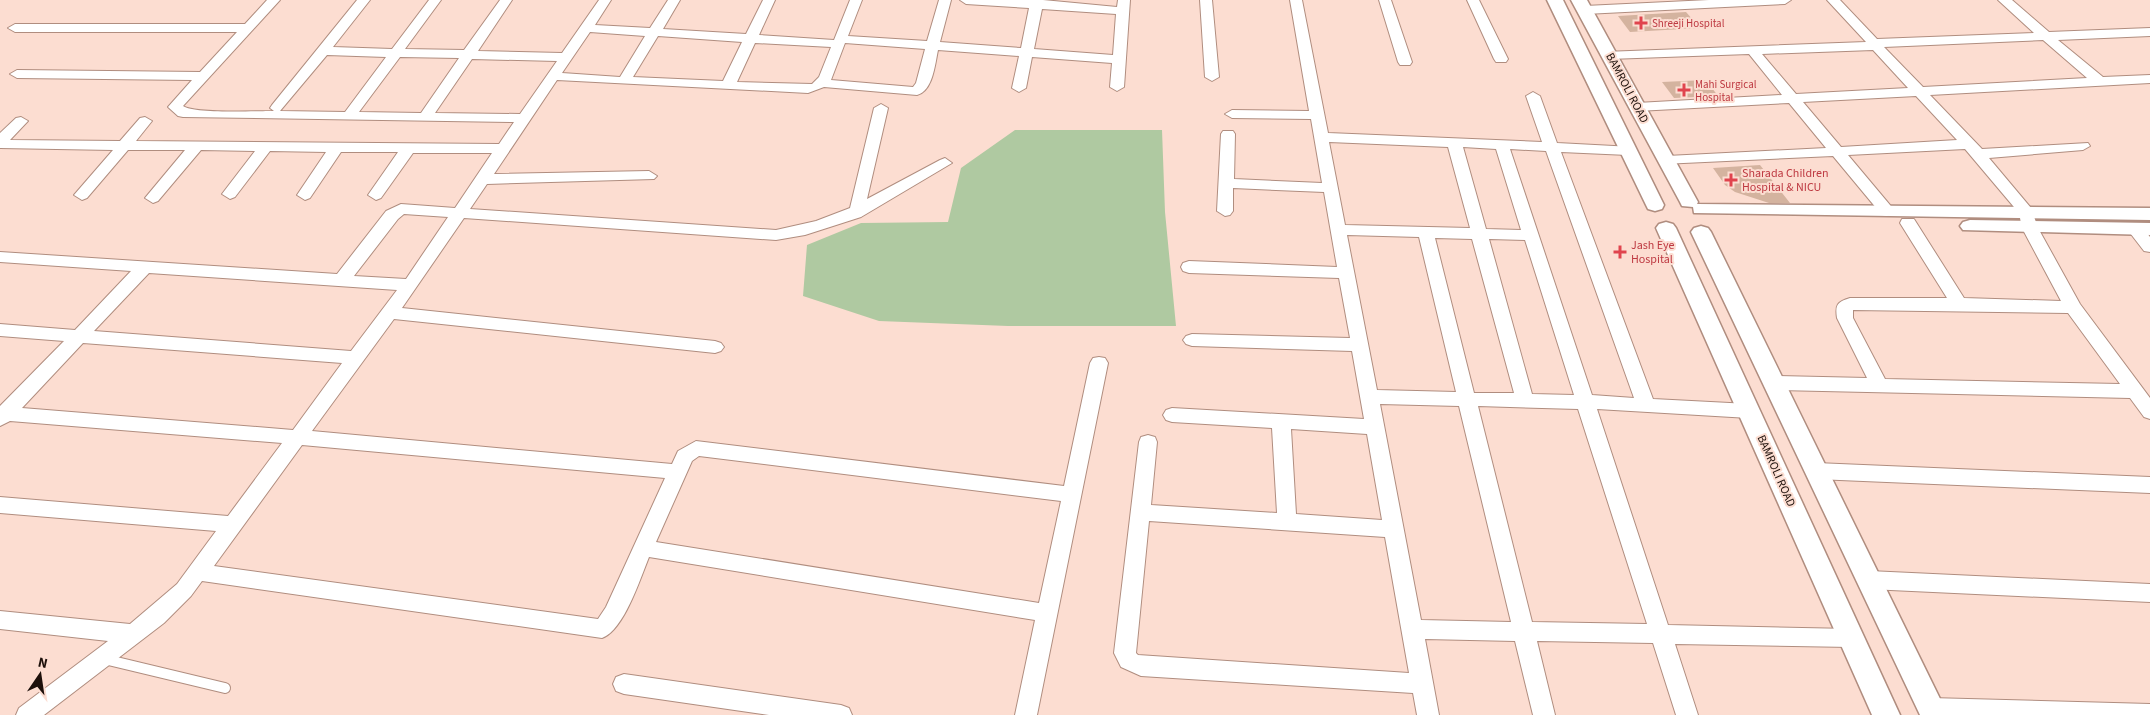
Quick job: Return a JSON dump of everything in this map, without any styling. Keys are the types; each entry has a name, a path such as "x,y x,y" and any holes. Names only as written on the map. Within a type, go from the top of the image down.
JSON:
{"street":[{"path":"274,0 175,107 183,113 204,115 524,118"},
{"path":"278,108 364,0"},
{"path":"349,116 435,0"},
{"path":"425,117 506,0"},
{"path":"27,715 172,602 197,572 410,285 457,214 606,0"},
{"path":"624,82 674,0"},
{"path":"728,86 769,0"},
{"path":"822,83 840,42 851,0"},
{"path":"552,76 624,82 808,89 822,83 917,91 923,83 945,0"},
{"path":"966,0 1124,5 1117,87"},
{"path":"1206,0 1212,77"},
{"path":"1296,0 1319,115 1428,715"},
{"path":"1385,0 1405,62"},
{"path":"1473,0 1501,59"},
{"name":"BAMROLI ROAD","path":"1554,0 1655,205 1652,212 1654,217 1666,228 1886,715"},
{"path":"1582,5 1785,0"},
{"path":"1833,0 1974,149 2028,220 2073,307 2150,412"},
{"path":"2004,0 2100,82"},
{"path":"1019,88 1037,2"},
{"name":"BAMROLI ROAD","path":"1582,5 1667,161 1700,216 1774,383 1932,712"},
{"path":"15,28 248,28"},
{"path":"586,28 932,46 1119,59"},
{"path":"1609,55 2150,32"},
{"path":"1752,50 1887,212"},
{"path":"323,51 566,57"},
{"path":"17,74 203,76"},
{"path":"1637,107 2150,79"},
{"path":"1533,96 1646,405"},
{"path":"856,213 881,108"},
{"path":"1232,114 1319,115"},
{"path":"0,142 21,121"},
{"path":"82,195 145,121"},
{"path":"1225,210 1228,134"},
{"path":"1323,137 1628,150"},
{"path":"0,142 502,149"},
{"path":"1454,143 1524,400"},
{"path":"153,198 197,146"},
{"path":"230,194 266,146"},
{"path":"1502,146 1688,715"},
{"path":"1667,161 1836,152 2084,146"},
{"path":"305,195 338,147"},
{"path":"376,195 409,148"},
{"path":"342,280 396,211 406,209 776,235 791,233 856,213 945,163"},
{"path":"482,179 649,176"},
{"path":"1226,183 1332,188"},
{"path":"1655,205 1662,200 1669,199 1700,216 1908,223 2150,214"},
{"path":"1666,228 1683,233 1700,216 1887,212 2143,229 2150,246"},
{"path":"1908,223 1959,304"},
{"path":"1340,230 1531,235"},
{"path":"1426,232 1544,715"},
{"path":"0,257 410,285"},
{"path":"1190,266 1348,273"},
{"path":"2,415 145,267"},
{"path":"1879,385 1844,318 1844,307 1857,304 1959,304 2073,307"},
{"path":"389,313 715,347"},
{"path":"0,330 356,358"},
{"path":"1192,340 1361,345"},
{"path":"1026,715 1099,363"},
{"path":"1774,383 2134,391"},
{"path":"1371,398 1467,398 1586,402 1749,411"},
{"path":"2,415 296,437 678,472"},
{"path":"1172,415 1376,427"},
{"path":"1281,421 1287,522"},
{"path":"1148,442 1125,653 1127,660 1133,664 1423,684"},
{"path":"197,572 602,629 614,613 678,472 690,450 702,448 1072,495"},
{"path":"1816,471 2150,484"},
{"path":"0,505 231,524"},
{"path":"1140,512 1394,529"},
{"path":"643,548 1047,613"},
{"path":"1869,580 2150,593"},
{"path":"0,620 133,634"},
{"path":"1413,629 1851,638"},
{"path":"624,684 842,715"},
{"path":"1932,712 2150,714"}],"lane":[{"path":"101,658 225,688"}],"green space":[{"path":"1015,130 1162,130 1165,212 1176,326 1008,326 879,321 803,296 807,245 861,223 948,222 961,168"}],"building":[{"path":"1686,12 1700,28 1630,32 1618,16"},
{"path":"1706,80 1718,96 1674,98 1662,82"},
{"path":"1760,165 1790,203 1769,203 1735,192 1725,185 1713,168"}],"place":[{"name":"Shreeji Hospital","path":"1641,23"},
{"name":"Mahi Surgical Hospital","path":"1684,90"},
{"name":"Sharada Children Hospital & NICU","path":"1731,180"},
{"name":"Jash Eye Hospital","path":"1620,252"}]}
